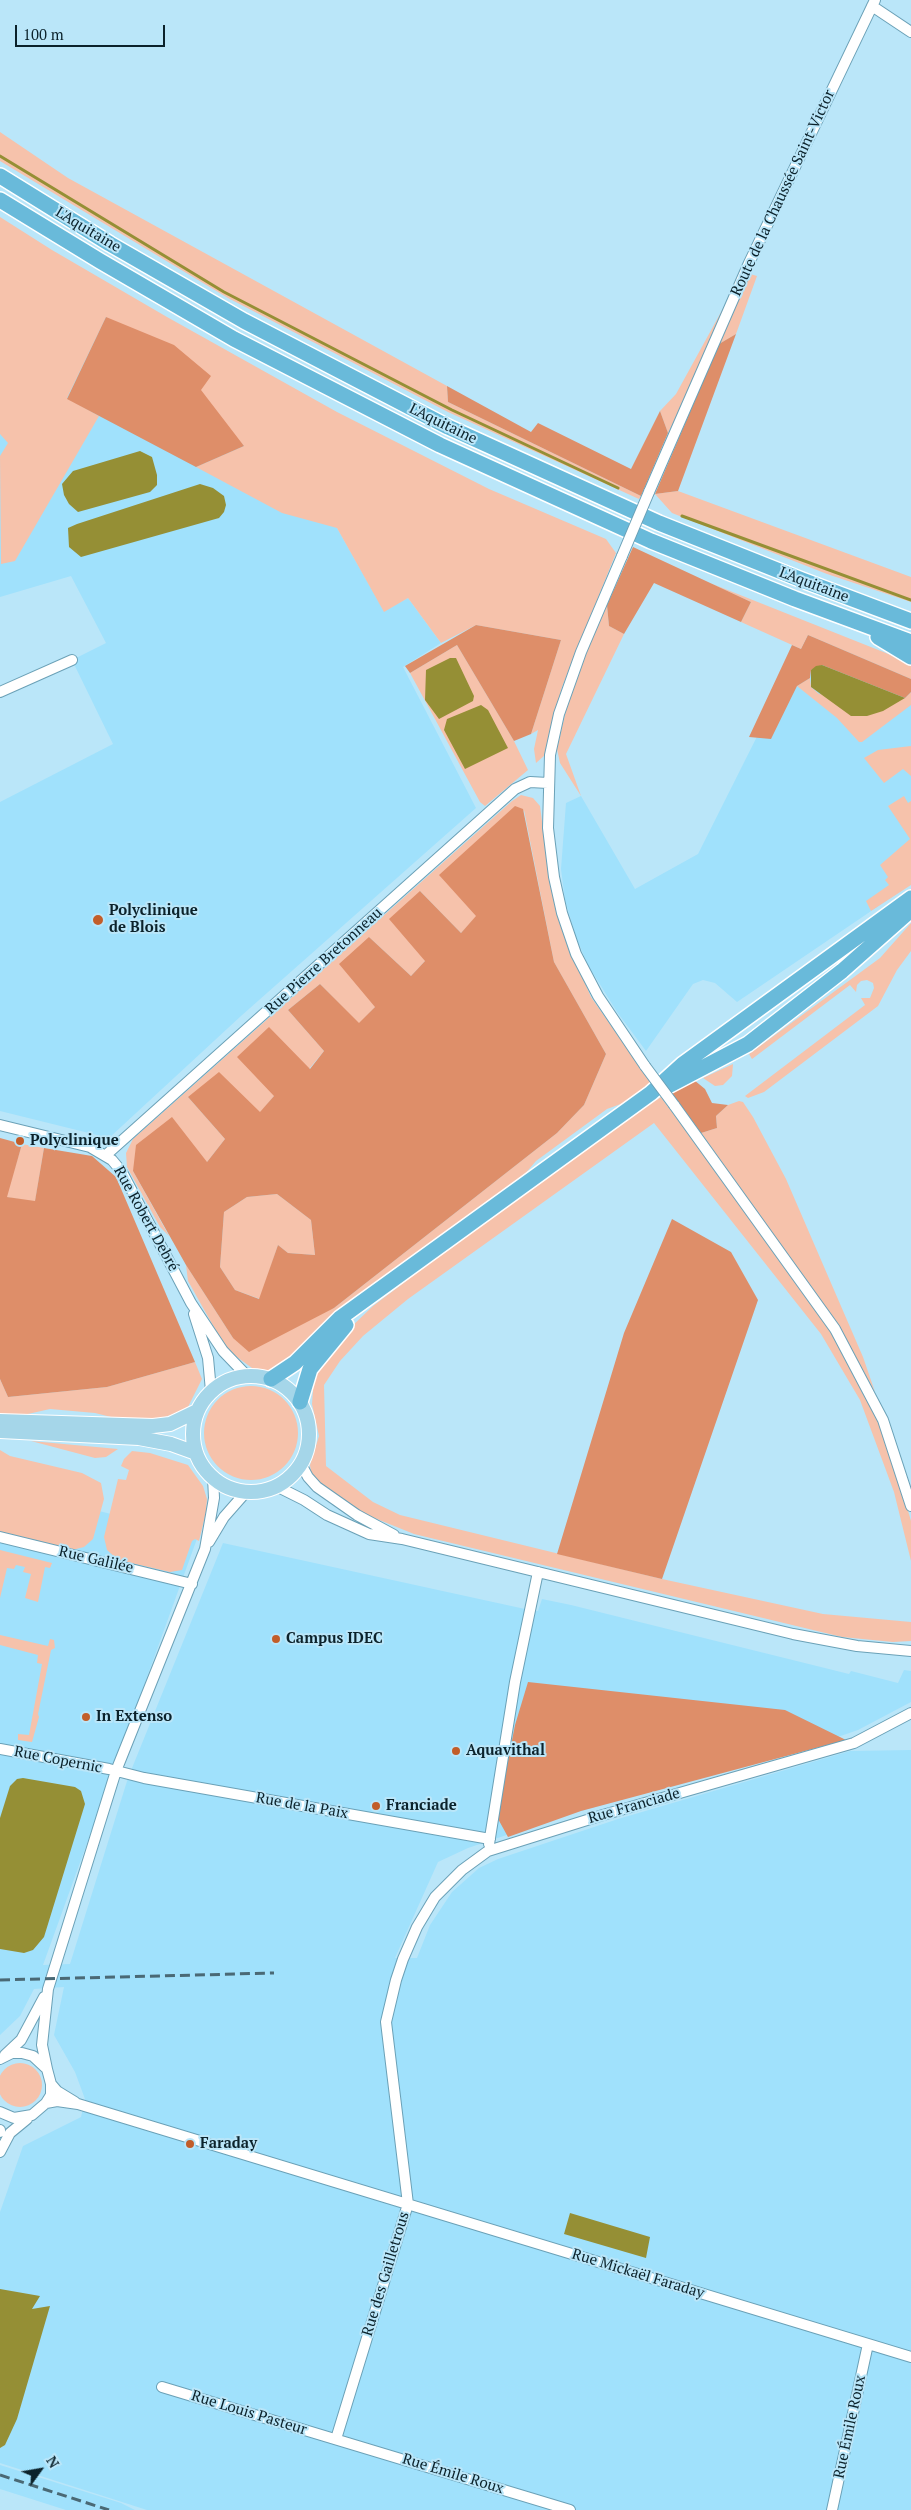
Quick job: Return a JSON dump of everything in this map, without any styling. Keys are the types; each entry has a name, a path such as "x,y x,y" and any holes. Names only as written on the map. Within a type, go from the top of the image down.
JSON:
{"highway":[{"name":"L'Aquitaine","path":"0,176 118,249 244,321 448,427 659,523 775,570 911,620"},
{"name":"L'Aquitaine","path":"0,200 226,334 422,437 652,541 911,642"},
{"path":"848,619 911,657"},
{"path":"271,1379 287,1370 340,1318 651,1093 672,1073 735,1025 911,898"},
{"path":"651,1093 748,1044 842,971 908,915"},
{"path":"300,1402 310,1369 371,1297"}],"main road":[{"path":"247,1376 271,1379 282,1384 300,1402 307,1417 309,1432 308,1449 301,1464 290,1477 276,1486 261,1491 246,1492 234,1490 213,1478 203,1466 196,1453 194,1425 197,1411 211,1392 234,1378 247,1376"},
{"path":"0,1421 153,1426 170,1424 197,1411"},
{"path":"0,1431 139,1438 171,1444 196,1453"}],"street":[{"path":"874,3 911,32"},
{"name":"Route de la Chaussée Saint-Victor","path":"874,3 749,263 569,682 552,739 548,783 548,828 551,861 568,933 579,960 598,996 645,1066 835,1329 883,1420 911,1506"},
{"path":"0,692 72,660"},
{"name":"Rue Pierre Bretonneau","path":"106,1155 515,789 530,782 548,783"},
{"name":"Rue Robert Debré","path":"0,1124 90,1147 106,1155 122,1172 191,1303"},
{"path":"191,1303 223,1351 247,1376"},
{"path":"191,1303 208,1358 211,1392"},
{"path":"301,1464 317,1487 356,1515 402,1539"},
{"path":"205,1549 214,1498 213,1478"},
{"path":"276,1486 350,1526 369,1534 402,1539 793,1634 857,1646 911,1651"},
{"path":"2,2058 21,2040 48,1989 116,1771 205,1549 224,1517 246,1492"},
{"name":"Rue Galilée","path":"0,1537 192,1584"},
{"path":"488,1851 515,1682 538,1572"},
{"name":"Rue Franciade","path":"403,1959 414,1932 435,1897 462,1870 488,1851 612,1812 854,1743 897,1722 911,1712"},
{"name":"Rue Copernic","path":"0,1749 116,1771"},
{"name":"Rue de la Paix","path":"116,1771 144,1778 490,1839"},
{"name":"Rue des Gailletrous","path":"336,2439 408,2204 386,2022 403,1959"},
{"path":"0,2152 14,2129 46,2103 50,2095 51,2084 42,2045 48,1989"},
{"path":"2,2058 22,2053 33,2056 47,2069"},
{"path":"51,2084 57,2091 78,2104"},
{"path":"46,2103 57,2101 78,2104"},
{"name":"Rue Mickaël Faraday","path":"78,2104 911,2358"},
{"path":"0,2112 14,2118 32,2115"},
{"name":"Rue Émile Roux","path":"832,2510 868,2344"},
{"name":"Rue Louis Pasteur","path":"162,2386 336,2439"},
{"name":"Rue Émile Roux","path":"336,2439 570,2510"}],"shaded area":[{"path":"0,132 68,178 447,386 448,402 641,496 639,499 448,412 228,298 0,161"},
{"path":"0,217 52,250 167,317 337,412 489,489 606,539 616,553 562,687 545,755 536,763 534,749 538,730 531,734 561,640 476,625 441,643 408,598 384,612 337,528 282,513 196,467 244,446 106,317 67,398 99,416 15,561 1,564 0,456 8,443 0,434"},
{"path":"0,247 370,448 337,528 384,611 408,598 441,643 403,667 476,808 241,1016 109,1138 0,1111 0,802 113,744 72,660 106,643 71,576 0,597"},
{"path":"750,274 757,276 736,334 719,344"},
{"path":"726,303 688,395 668,433 660,411 676,394"},
{"path":"106,317 174,345 211,376 201,390 244,446 196,467 67,399"},
{"path":"736,334 678,491 655,494 719,344"},
{"path":"447,386 531,432 538,423 631,469 660,411 668,433 641,496 448,402"},
{"path":"140,451 152,457 157,475 157,485 150,492 78,512 69,504 64,495 62,484 73,471"},
{"path":"200,484 213,488 224,496 226,505 224,512 219,518 81,557 69,547 68,528"},
{"path":"678,491 911,577 911,602 827,574 672,513 655,494"},
{"path":"633,547 751,602 741,622 654,583 624,634 609,626 607,605"},
{"path":"710,583 911,663 911,679 808,635 801,649 741,622 751,602"},
{"path":"607,605 609,626 624,634 566,754 581,796 560,763 557,749 567,706 582,662"},
{"path":"476,625 561,640 531,734 514,741 457,645 410,673 405,666"},
{"path":"808,635 911,677 911,884 737,1002 715,983 703,980 693,984 646,1051 617,1012 588,965 576,937 565,900 561,869 566,803 581,796 635,889 698,854"},
{"path":"808,635 911,679 911,692 905,698 822,665 811,670 810,678 797,686 771,739 749,737 792,645 801,649"},
{"path":"457,645 514,741 528,770 485,806 480,802 410,673"},
{"path":"450,658 456,658 474,696 473,701 439,719 425,700 426,670"},
{"path":"822,665 905,698 883,711 867,716 851,716 811,687 811,670 816,666"},
{"path":"810,678 811,687 819,694 905,698 911,692 911,705 862,742 859,742 837,718 797,686"},
{"path":"481,705 488,710 508,748 465,769 444,730 447,719"},
{"path":"911,746 911,776 903,769 884,783 864,758 878,750"},
{"path":"521,795 533,798 540,806 550,883 570,948 591,997 652,1084 629,1101 607,1109 536,1161 518,1182 283,1366 270,1371 252,1368 230,1352 216,1331 188,1281 186,1265 233,1338 334,1308 557,1133 584,1105 606,1054 554,962 524,810 477,916 461,933 420,891 425,961 411,976 369,937 375,1007 359,1024 320,984 288,1010 324,1051 309,1069 274,1096 260,1113 188,1097 225,1139 207,1162 133,1171 169,1236 160,1227 127,1167 126,1153 133,1139"},
{"path":"904,796 908,803 911,801 911,885 871,911 866,901 889,885 885,880 888,877 880,865 910,839 888,806"},
{"path":"515,806 523,809 554,962 606,1054 584,1105 557,1133 334,1308 249,1352 233,1338 186,1265 133,1171 136,1145 172,1117 207,1162 225,1139 188,1097 219,1072 260,1112 274,1096 237,1057 269,1027 310,1069 324,1051 288,1010 320,984 359,1023 375,1007 339,964 369,937 411,976 425,961 389,919 420,891 461,933 476,916 439,875","holes":["277,1194 311,1220 315,1255 288,1253 278,1245 259,1299 235,1290 220,1267 224,1212 247,1197"]},
{"path":"911,923 911,951 897,970 878,1006 764,1092 748,1098 745,1096 865,1005 861,998 870,998 874,988 873,983 867,980 861,981 857,985 856,992 850,985 752,1059 749,1054 880,958"},
{"path":"733,1064 732,1076 723,1085 715,1086 703,1078"},
{"path":"694,1080 705,1089 712,1103 728,1105 716,1116 717,1128 701,1133 670,1091"},
{"path":"661,1097 819,1312 859,1382 862,1393 870,1400 886,1435 911,1521 911,1561 894,1492 860,1400 821,1334 654,1123 408,1299 363,1336 340,1361 324,1385 326,1466 373,1502 400,1515 662,1579 823,1614 911,1622 911,1641 893,1642 842,1637 414,1534 362,1513 312,1478 310,1465 319,1436 312,1404 314,1376 325,1357 348,1330 373,1306 439,1256 638,1110"},
{"path":"739,1101 743,1102 753,1117 786,1179 863,1357 875,1392 841,1330 701,1133 717,1128 716,1116 728,1105"},
{"path":"0,1138 22,1144 7,1197 35,1201 44,1148 92,1156 116,1177 195,1362 107,1387 8,1397 0,1379"},
{"path":"22,1144 44,1148 35,1202 6,1197"},
{"path":"277,1194 311,1220 315,1255 288,1253 278,1245 260,1299 235,1290 220,1267 224,1212 247,1197"},
{"path":"672,1219 731,1252 758,1300 662,1579 557,1554 624,1333"},
{"path":"195,1362 202,1379 187,1409 165,1417 131,1422 95,1413 50,1409 19,1416 0,1414 0,1379 8,1397 107,1387"},
{"path":"242,1386 260,1386 285,1399 295,1415 298,1433 295,1451 285,1467 260,1480 242,1480 217,1467 204,1442 204,1424 217,1399"},
{"path":"31,1441 118,1449 106,1457 95,1458"},
{"path":"0,1450 10,1456 82,1473 101,1483 104,1499 93,1539 84,1547 72,1550 0,1532"},
{"path":"132,1451 150,1453 188,1465 203,1486 207,1499 199,1541 195,1539 192,1541 182,1570 170,1572 118,1560 107,1550 104,1537 118,1479 126,1480 129,1470 121,1466 124,1459"},
{"path":"0,1486 198,1536 43,1965 70,1964 128,1778 223,1543 525,1609 538,1611 542,1599 571,1605 849,1674 851,1671 898,1683 904,1670 911,1671 911,1702 858,1730 826,1741 560,1817 468,1848 438,1862 395,1958 417,1958 430,1925 452,1892 479,1868 498,1859 618,1819 850,1751 911,1750 911,2510 147,2510 0,2463 0,2212 23,2146 81,2117 85,2099 75,2072 54,2035 64,1987 34,1989 20,2016 0,2035"},
{"path":"0,1550 52,1563 50,1568 45,1567 38,1602 25,1598 31,1574 23,1572 25,1567 16,1565 14,1569 7,1568 0,1598"},
{"path":"0,1635 48,1646 50,1639 54,1640 55,1648 51,1650 38,1714 39,1717 32,1742 18,1740 18,1734 29,1735 42,1664 37,1663 38,1655 0,1645"},
{"path":"528,1682 785,1710 846,1740 581,1811 508,1837 497,1817 515,1725"},
{"path":"23,1778 75,1787 81,1791 85,1804 44,1937 33,1950 24,1953 0,1949 0,1818 10,1786 17,1779"},
{"path":"16,2063 24,2063 36,2069 42,2085 36,2101 24,2107 16,2107 4,2101 -2,2089 -2,2081 4,2069"},
{"path":"570,2213 650,2237 646,2258 564,2234"},
{"path":"0,2289 40,2296 32,2309 50,2306 17,2419 5,2445 0,2448"},
{"path":"0,2465 121,2503 135,2510 66,2510 0,2489"}],"waterway":[{"path":"0,156 224,292 452,410 618,488"},
{"path":"682,516 911,600"}],"railway":[{"path":"0,1980 274,1973"},
{"path":"0,2475 109,2510"}],"place":[{"name":"Polyclinique de Blois","path":"98,920"},
{"name":"Polyclinique","path":"20,1141"},
{"name":"Campus IDEC","path":"276,1639"},
{"name":"In Extenso","path":"86,1717"},
{"name":"Aquavithal","path":"456,1751"},
{"name":"Franciade","path":"376,1806"},
{"name":"Faraday","path":"190,2144"}]}
